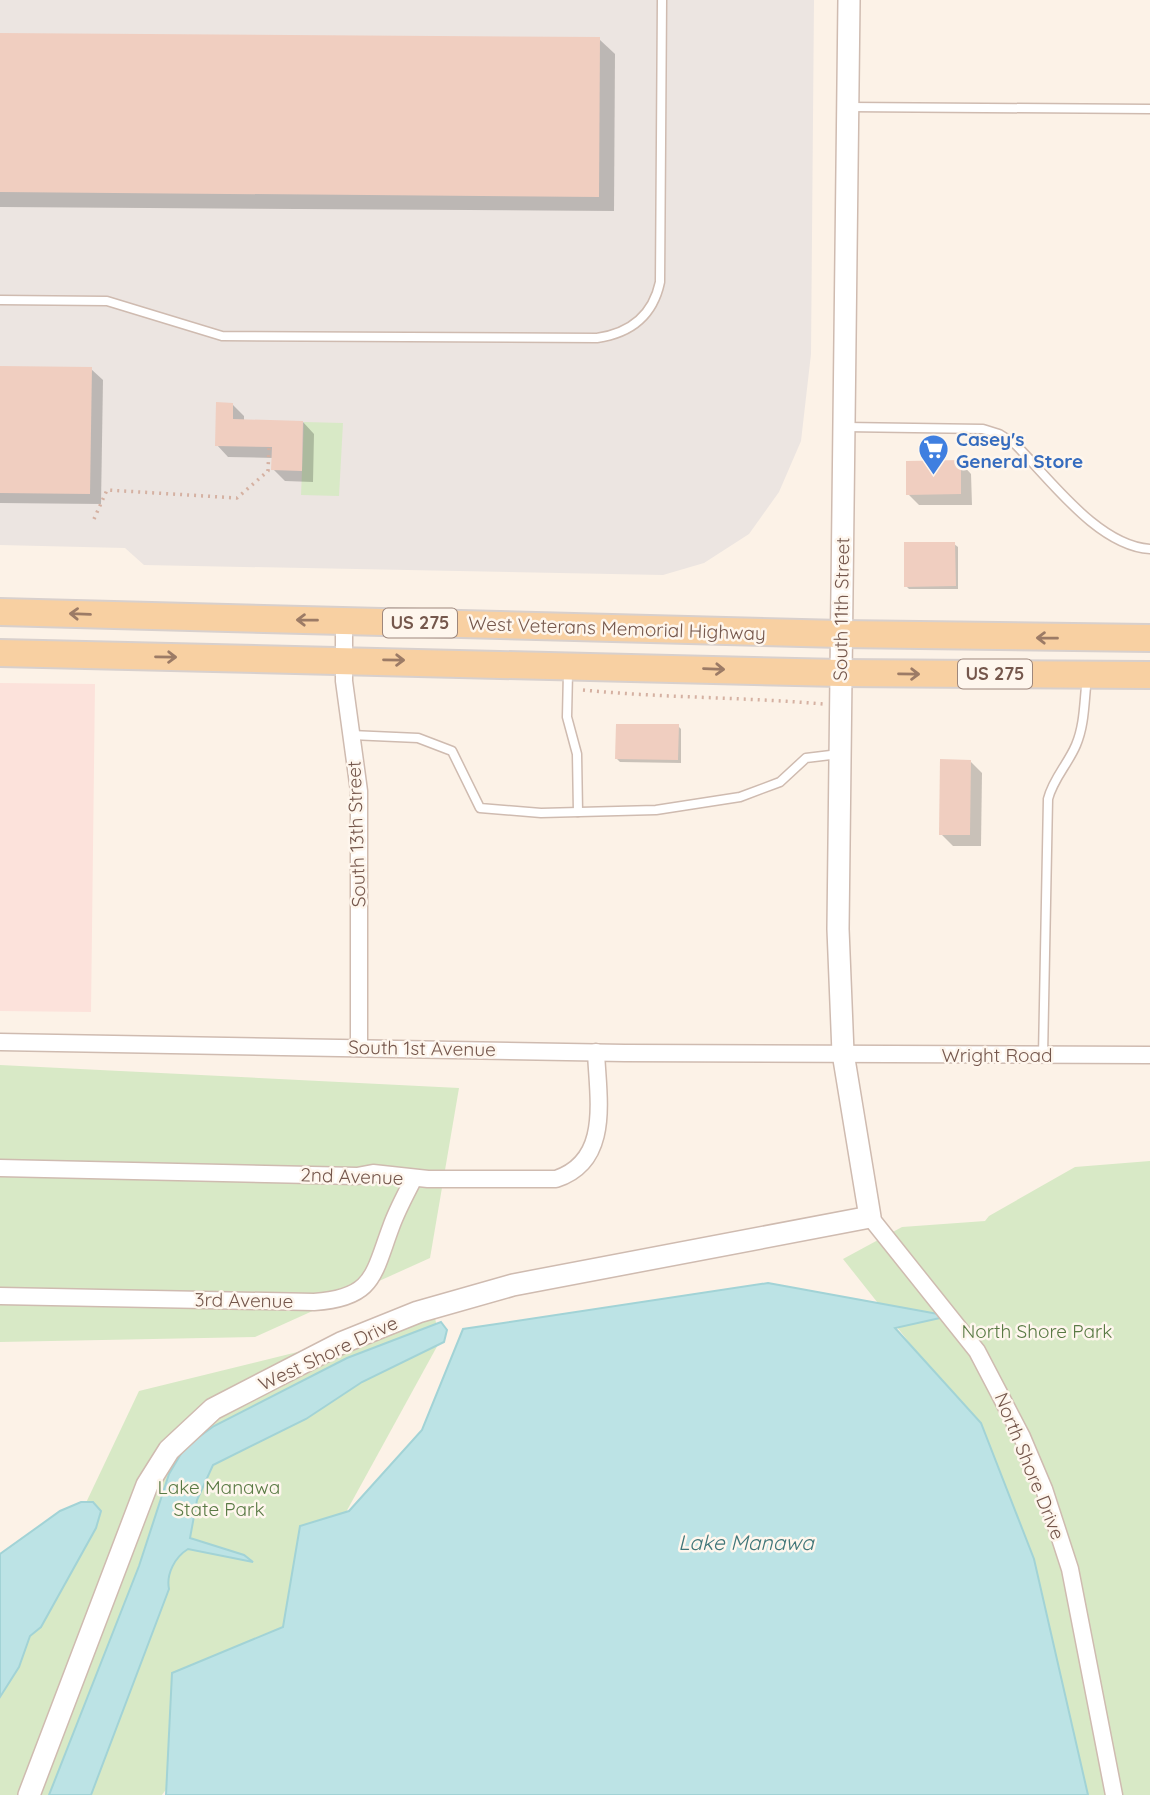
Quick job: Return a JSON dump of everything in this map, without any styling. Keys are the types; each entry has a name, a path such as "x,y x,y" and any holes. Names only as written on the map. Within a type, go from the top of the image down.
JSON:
{"main road":[{"name":"West Veterans Memorial Highway","path":"0,612 841,634 1150,638"},
{"name":"West Veterans Memorial Highway","path":"0,653 840,673 1150,675"}],"street":[{"name":"South 11th Street","path":"849,0 838,929 843,1053 870,1217"},
{"name":"South 13th Street","path":"344,621 343,660 359,791 359,1048"},
{"name":"South 1st Avenue","path":"0,1042 596,1052 843,1053"},
{"name":"2nd Avenue","path":"0,1168 556,1179 571,1174 585,1163 593,1149 598,1087 596,1052"},
{"name":"Wright Road","path":"843,1053 1150,1055"},
{"name":"3rd Avenue","path":"0,1296 314,1302 341,1298 365,1285 377,1271 391,1226 414,1178"},
{"name":"West Shore Drive","path":"29,1795 147,1485 169,1450 213,1409 370,1330 465,1297 870,1217"},
{"name":"North Shore Drive","path":"870,1217 977,1351 1022,1437 1044,1489 1070,1569 1114,1795"}],"lane":[{"path":"0,300 107,301 222,335 597,338 616,335 633,327 645,316 657,299 660,282 662,0"},
{"path":"848,107 1150,109"},
{"path":"845,427 983,429 999,434 1015,444 1100,530 1119,542 1150,549"},
{"path":"568,665 568,717 577,754 578,812"},
{"path":"1042,1056 1048,799 1051,788 1076,745 1082,725 1087,675"},
{"path":"351,735 418,738 452,751 480,808 578,812 656,810 740,796 780,782 806,758 840,754"}],"path":[{"path":"94,519 107,490 237,498 268,471 269,447"}],"shaded area":[{"path":"0,0 814,0 811,354 801,441 779,492 749,534 704,563 663,575 144,565 125,548 0,545"},
{"path":"0,683 95,684 91,1012 0,1011"}],"green space":[{"path":"304,422 343,423 339,496 301,495"},
{"path":"0,1065 459,1088 430,1258 255,1337 0,1342"},
{"name":"North Shore Park","path":"1150,1161 1150,1795 1087,1795 908,1341 843,1259 902,1227 985,1221 989,1216 1075,1167"},
{"name":"Lake Manawa State Park","path":"435,1318 440,1341 283,1627 162,1795 0,1795 0,1684 139,1391"}],"water":[{"name":"Lake Manawa","path":"768,1283 949,1316 895,1328 981,1423 1034,1559 1088,1795 166,1795 172,1673 283,1627 300,1526 349,1511 422,1430 463,1329"},
{"path":"441,1322 447,1330 444,1342 362,1382 306,1419 213,1465 197,1500 190,1538 244,1555 253,1562 188,1549 179,1557 172,1566 169,1589 91,1795 49,1795 139,1566 169,1474 185,1447 214,1426 347,1358"},
{"path":"81,1502 93,1502 101,1511 96,1528 41,1627 30,1636 19,1667 0,1697 0,1554 60,1511"}],"building":[{"path":"0,33 600,37 599,197 0,192"},
{"path":"0,366 92,367 90,494 0,493"},
{"path":"216,402 233,403 233,419 303,421 302,471 271,470 272,447 215,446"},
{"name":"Casey's General Store","path":"961,460 961,494 906,495 906,461"},
{"path":"904,542 955,542 956,586 904,587"},
{"path":"616,724 679,724 678,760 615,759"},
{"path":"940,759 971,760 970,835 939,835"}],"place":[{"name":"Casey's General Store","path":"933,477"}]}
